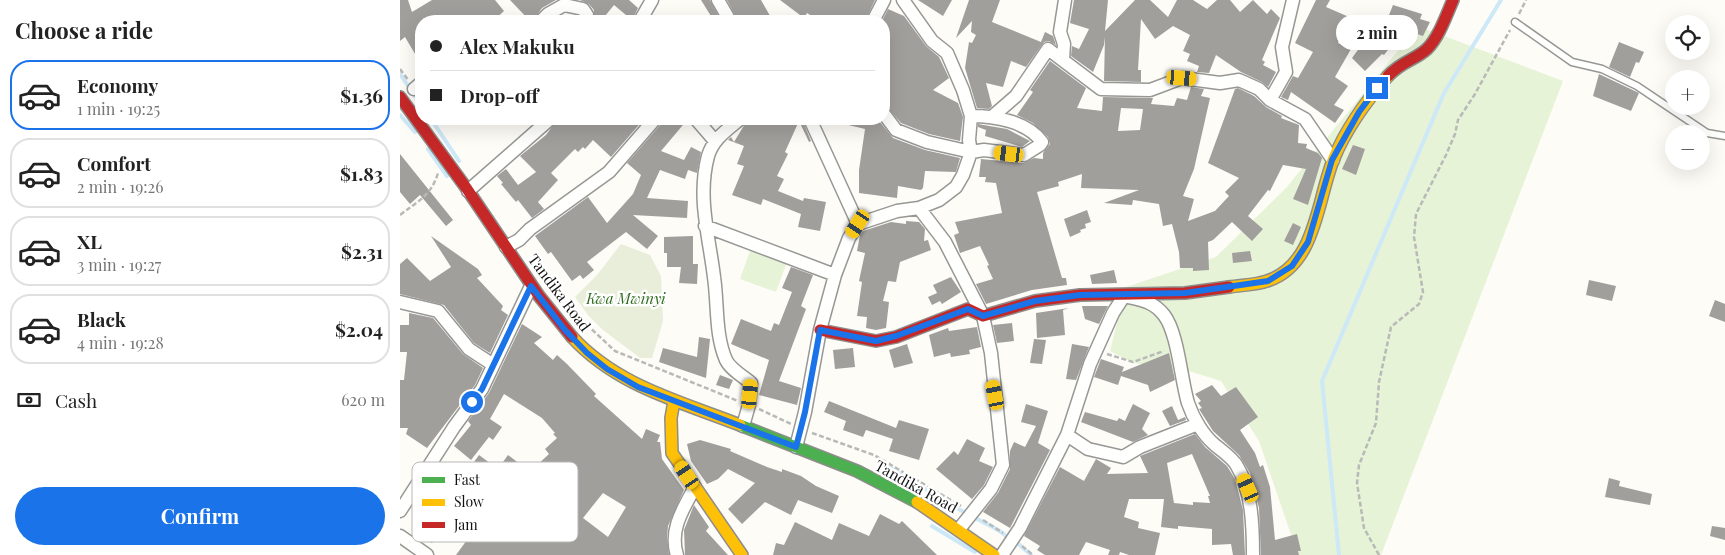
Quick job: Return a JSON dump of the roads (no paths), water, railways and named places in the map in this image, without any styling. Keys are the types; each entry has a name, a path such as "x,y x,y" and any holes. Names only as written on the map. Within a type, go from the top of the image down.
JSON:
{"street":[{"path":"643,15 652,0"},
{"path":"718,0 727,15"},
{"path":"876,15 884,0"},
{"path":"796,447 820,330 835,275 849,238 858,224 897,211 920,208 939,200 956,187 963,175 971,152 969,140 971,116 963,90 947,53 932,41 903,0"},
{"path":"1063,59 1064,44 1060,32 1065,0"},
{"path":"1270,100 1286,72 1282,47 1293,0"},
{"path":"820,330 876,341 896,336 968,309 983,316 1035,301 1080,295 1124,296 1185,293 1268,281 1292,266 1308,242 1332,160 1367,100 1398,65 1426,50 1434,40 1453,0"},
{"path":"547,15 564,5 582,9 587,15"},
{"path":"993,116 1016,96 1046,50 1063,59 1085,79 1101,89 1150,90 1182,78 1220,84 1240,80 1259,89 1270,100 1305,119 1332,160"},
{"name":"Tandika Road","path":"400,97 415,117"},
{"path":"890,122 896,130 927,142 971,152 984,150 1024,155 1042,142 1038,136 993,116 971,116"},
{"name":"Tandika Road","path":"421,125 468,191 531,286 565,330 587,353 607,369 638,387 743,426 766,437 872,478 935,512 960,528 994,555"},
{"path":"468,191 543,125"},
{"path":"506,247 519,240 530,229 609,172 650,125"},
{"path":"701,125 715,141"},
{"path":"733,125 715,141 708,155 703,196 705,226 714,276 722,347 727,363 751,383 749,405 743,426"},
{"path":"813,125 858,224"},
{"path":"920,208 945,242 983,316 991,354 1003,465 991,489 960,528"},
{"path":"705,226 835,275"},
{"path":"432,462 482,389 492,364 531,286"},
{"path":"1124,296 1151,302 1166,317 1171,329 1189,404 1198,424 1212,443 1237,464 1248,488 1253,526 1254,555"},
{"path":"1002,555 1013,539 1067,435 1081,387 1113,313 1124,296"},
{"path":"400,302 438,311 469,349 492,364"},
{"path":"674,401 671,424 672,453 694,487 715,513 742,555"},
{"path":"1067,435 1088,448 1123,457 1140,447 1198,424"},
{"path":"677,555 673,542 674,536 694,487"},
{"path":"400,511 412,492"},
{"path":"400,536 427,555"}],"lane":[{"path":"1515,22 1572,62 1602,69 1637,86 1707,133 1725,136"}],"waterway":[{"path":"1339,555 1322,381 1444,93 1501,0"},
{"path":"400,74 415,96"},
{"path":"400,115 415,132"},
{"path":"435,125 459,161"},
{"path":"428,149 447,176"},
{"path":"880,462 955,507 997,529 1009,540"},
{"path":"932,526 975,552"},
{"path":"1013,542 1015,541 1031,555"}],"park label":[{"name":"Kwa Mwinyi","path":"626,299"}]}
